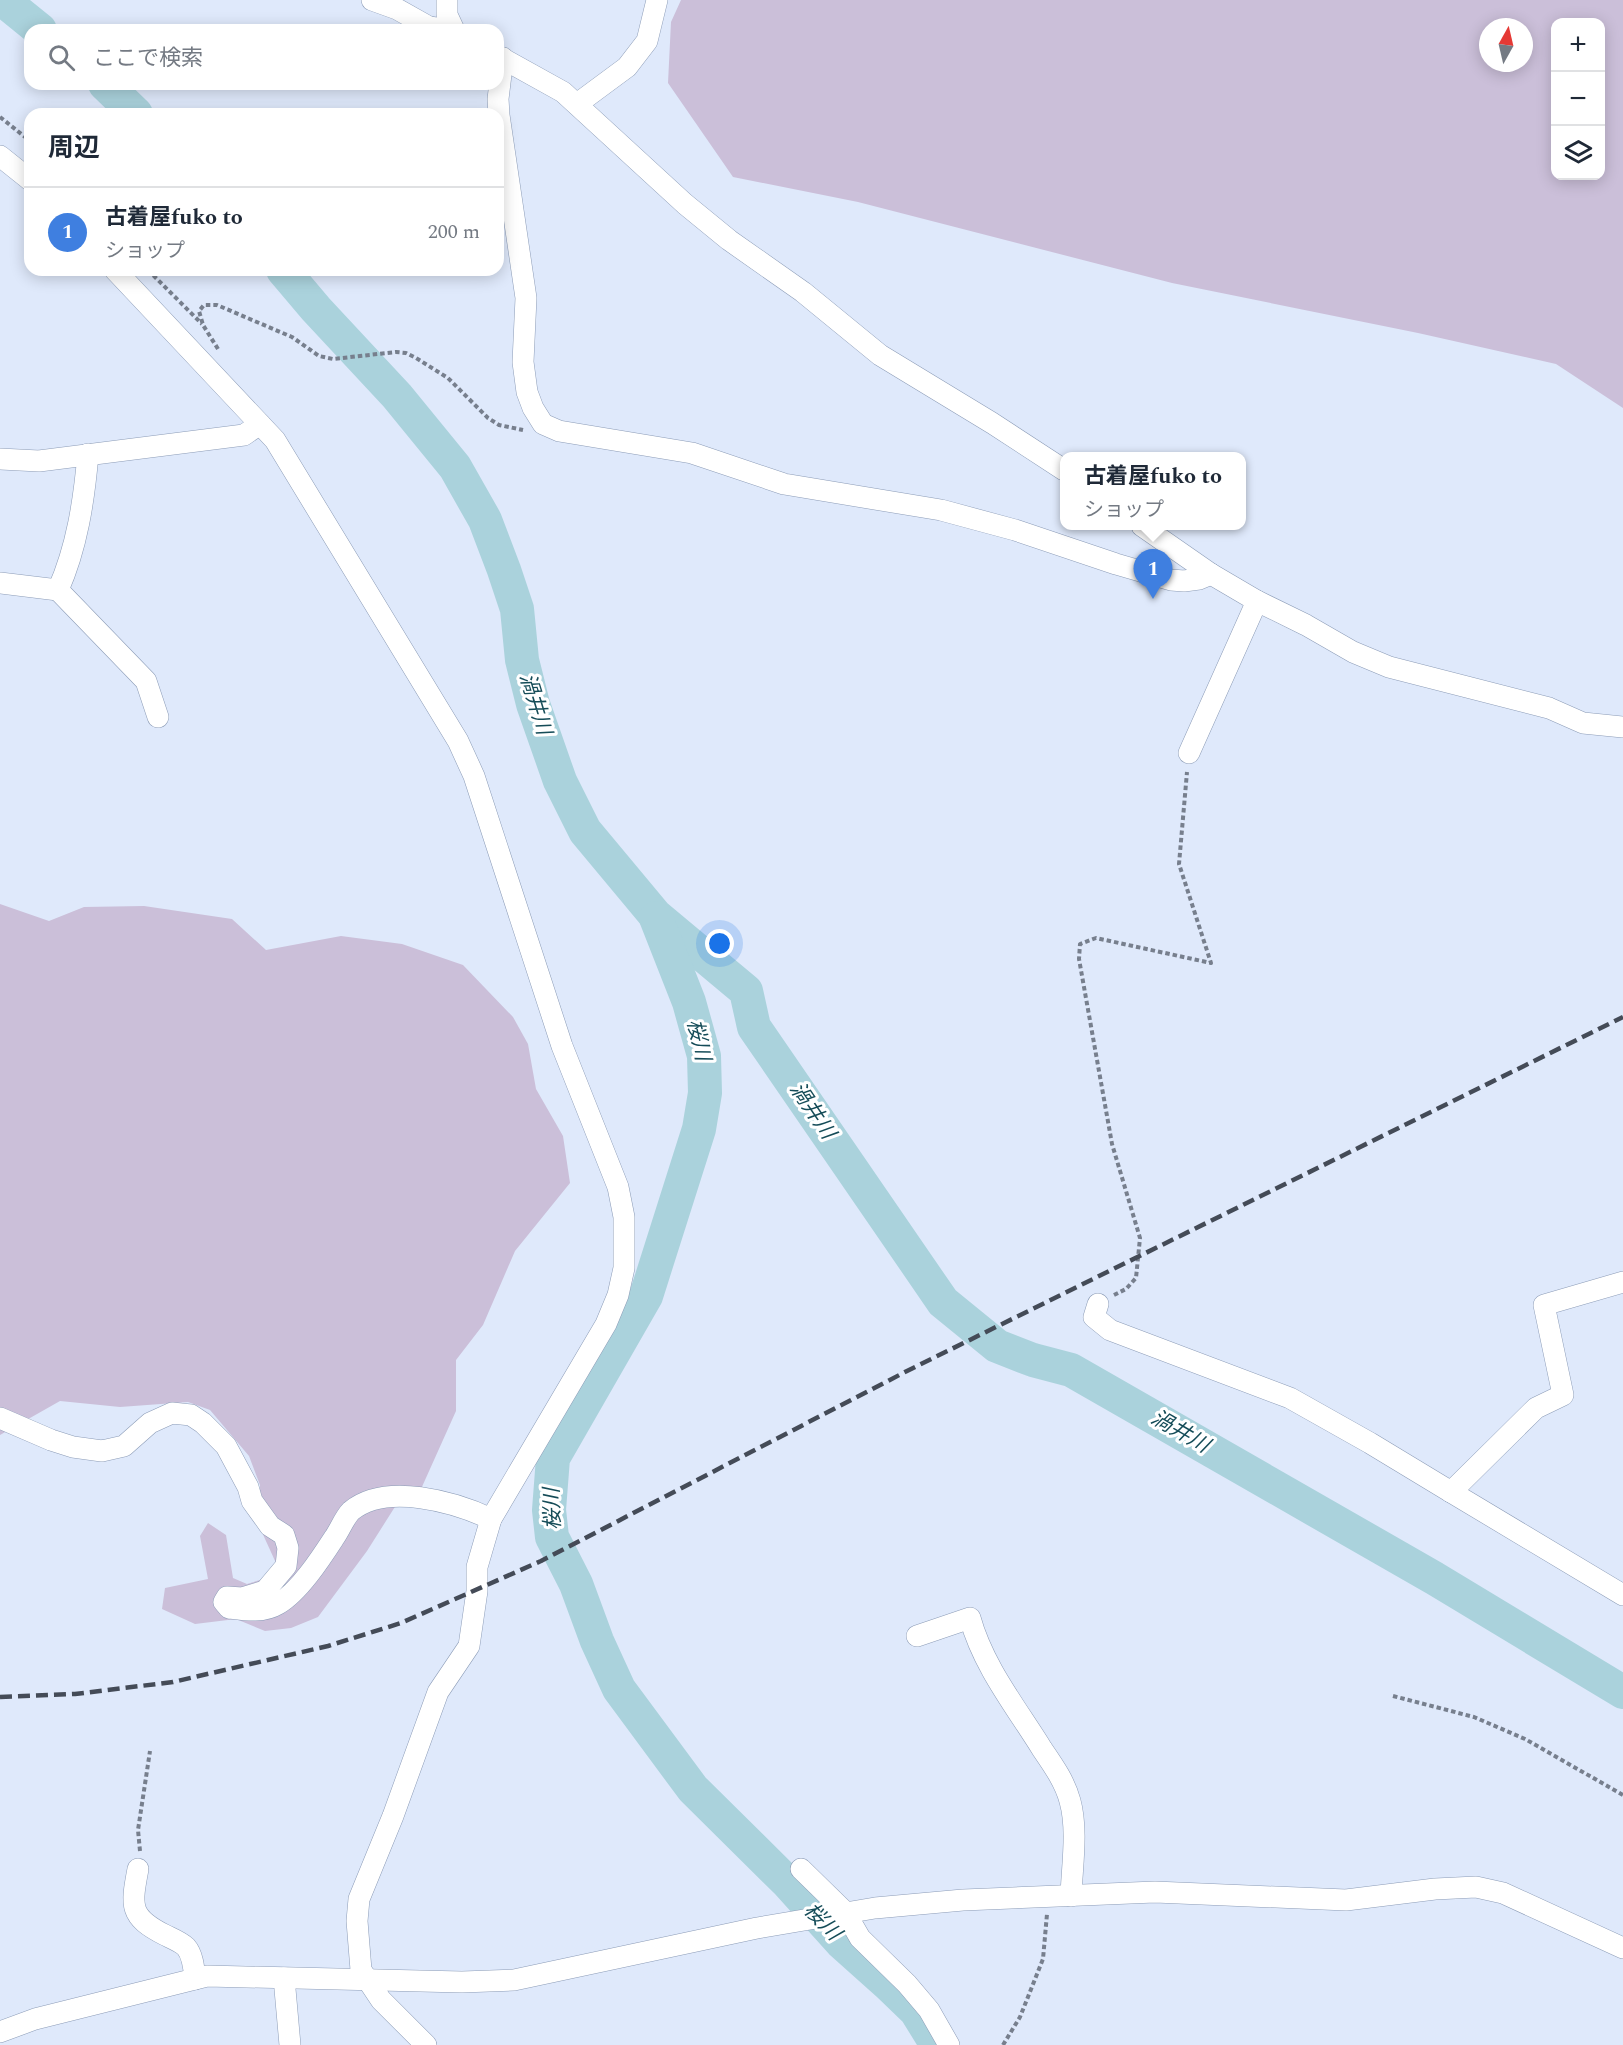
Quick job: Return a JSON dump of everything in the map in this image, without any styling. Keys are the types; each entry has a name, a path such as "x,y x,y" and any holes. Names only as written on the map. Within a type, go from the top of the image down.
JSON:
{"street":[{"path":"372,0 397,9 424,24"},
{"path":"447,0 447,15 450,24"},
{"path":"577,104 627,67 647,41 657,0"},
{"path":"504,59 563,92 685,204 729,240 803,292 880,355 1060,467"},
{"path":"498,90 499,108"},
{"path":"504,149 526,298 523,362 525,378 533,408 543,424 559,431 692,453 784,484 941,510 1015,530 1171,580 1199,579 1211,574"},
{"path":"0,156 24,175"},
{"path":"121,276 275,440 458,741 474,776 562,1046 618,1187 624,1217 624,1268 618,1295 606,1324 491,1519 477,1568 477,1591 469,1646 438,1692 360,1899 357,1921 361,1970 381,2000 426,2045"},
{"path":"0,459 25,462 244,435 260,424"},
{"path":"58,590 69,565 78,530 86,483 88,454"},
{"path":"1149,530 1211,574 1257,601 1353,652 1389,667 1549,708 1583,723 1623,726"},
{"path":"0,583 58,590 146,681 158,717"},
{"path":"1189,753 1257,601"},
{"path":"1451,1492 1536,1408 1563,1395 1544,1305 1623,1282"},
{"path":"1098,1304 1094,1317 1110,1330 1290,1398 1370,1443 1623,1595"},
{"path":"0,1418 51,1440 73,1447 102,1451 124,1446 150,1423 172,1413 191,1415 203,1423 226,1446 248,1487 252,1501 270,1526 284,1535 288,1548 286,1566 265,1591 242,1598 227,1597 225,1602 229,1608 248,1611 278,1605 298,1586 335,1538 350,1512 363,1504 380,1499 420,1498 471,1510 491,1519"},
{"path":"917,1636 970,1618 974,1635 987,1662 1062,1779 1071,1802 1073,1832 1071,1896"},
{"path":"138,1869 133,1895 135,1909 140,1919 186,1947 192,1961 195,1979"},
{"path":"801,1869 860,1938 907,1984 929,2010 949,2045"},
{"path":"0,2032 35,2019 207,1976 462,1982 514,1980 757,1928 840,1913 963,1900 1155,1892 1346,1900 1435,1889 1476,1887 1503,1893 1623,1948"},
{"path":"284,1978 291,2045"}],"path":[{"path":"0,117 24,136"},
{"path":"154,276 203,325 221,354"},
{"path":"203,325 199,311 204,304 217,304 292,337 319,356 333,359 396,352 406,353 448,378 488,418 500,425 524,430 535,429 543,424"},
{"path":"1098,1304 1126,1289 1136,1278 1140,1238 1112,1144 1079,958 1080,944 1096,938 1210,963 1179,864 1189,753"},
{"path":"1393,1696 1484,1721 1525,1739 1623,1795"},
{"path":"138,1869 140,1844 138,1830 150,1751"},
{"path":"1003,2045 1020,2017 1043,1959 1049,1897"}],"shaded area":[{"path":"681,0 1623,0 1623,408 1556,364 1418,333 1172,283 858,202 733,177 668,83 671,22"},
{"path":"0,904 49,921 84,907 144,906 232,919 266,950 341,936 402,944 463,965 513,1017 528,1044 536,1089 563,1136 570,1183 515,1251 483,1325 456,1360 456,1411 421,1489 398,1502 367,1551 318,1617 291,1628 265,1631 236,1619 195,1624 162,1609 165,1588 208,1579 200,1536 208,1523 226,1535 233,1578 247,1584 270,1577 276,1563 260,1528 260,1485 249,1456 210,1410 188,1402 120,1407 60,1401 0,1435"}],"waterway":[{"name":"渦井川","path":"3,0 33,24"},
{"name":"渦井川","path":"111,90 130,108"},
{"name":"渦井川","path":"288,276 397,396 455,467 485,520 517,609 522,660 533,704 560,781 585,831 655,915 746,991 754,1027 943,1302 997,1346 1033,1360 1071,1370 1434,1578 1623,1692"},
{"name":"桜川","path":"656,918 689,1002 704,1056 705,1093 699,1129 646,1296 553,1458 549,1510 552,1537 576,1584 597,1641 619,1689 693,1789 787,1882 841,1942 916,2011 935,2045"}],"railway":[{"path":"0,1697 75,1694 173,1682 328,1646 401,1623 541,1561 907,1371 1623,1017"}],"place":[{"name":"古着屋fuko to","path":"1153,599"}]}
